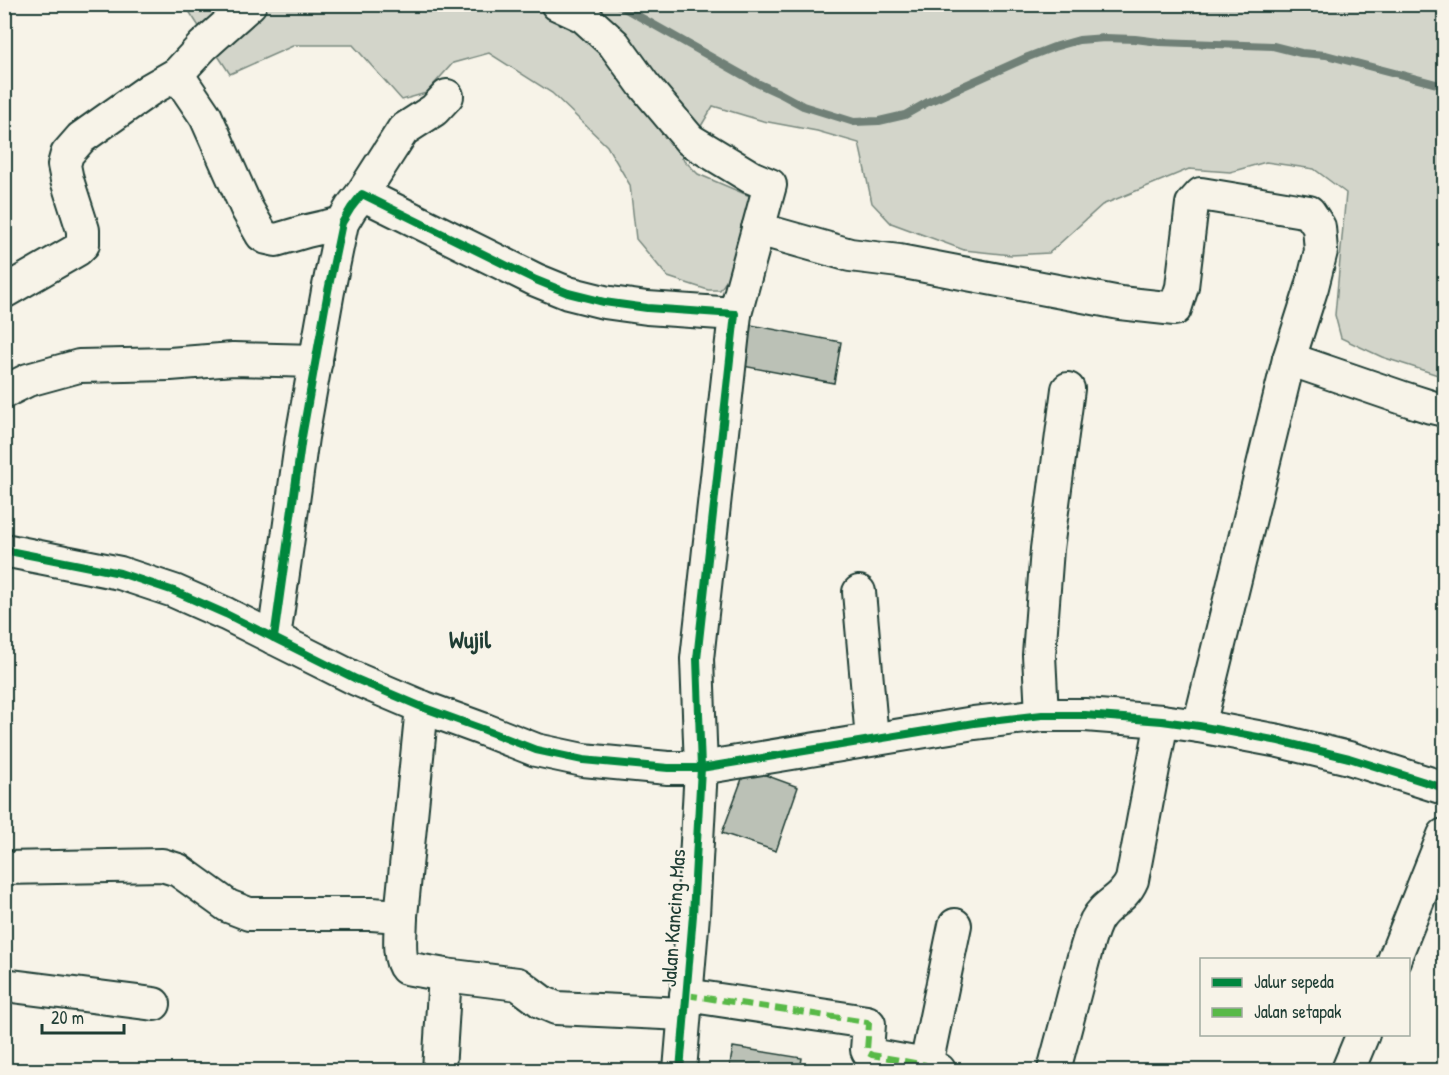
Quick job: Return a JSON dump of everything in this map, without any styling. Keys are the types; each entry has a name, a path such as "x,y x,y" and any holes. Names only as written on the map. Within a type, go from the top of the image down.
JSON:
{"street":[{"path":"4,292 83,244 84,230 64,165 67,154 81,138 149,90 177,74 203,46 250,4"},
{"name":"Jalan Kancing Mas","path":"557,4 583,16 614,44 690,140 741,171 770,185 735,314 697,659 701,768 693,915 680,1071"},
{"path":"177,74 206,117 247,209 262,235 276,240 342,223"},
{"path":"274,638 302,437 342,223 403,129 428,114 447,96"},
{"path":"362,194 536,280 568,293 604,302 647,308 735,314"},
{"path":"758,229 850,255 899,261 1120,303 1175,309 1182,287 1192,204 1201,194 1309,212 1319,227 1321,250 1289,359 1199,726"},
{"path":"4,392 28,380 80,366 170,364 233,358 316,361"},
{"path":"1289,359 1444,410"},
{"path":"1042,715 1039,655 1047,549 1068,389"},
{"path":"4,550 90,567 174,591 356,679 422,707 536,750 583,760 668,768 701,768 974,723 1042,715 1085,715 1199,726 1279,741 1348,758 1444,788"},
{"path":"859,592 872,739"},
{"path":"422,707 401,916 402,964 406,968 518,984 542,1002 556,1008 685,1005 867,1022 869,1024 867,1050 870,1054 930,1069 955,925"},
{"path":"1054,1071 1095,923 1101,912 1128,890 1132,880 1162,722"},
{"path":"1395,958 1444,835"},
{"path":"4,868 162,865 178,870 228,906 249,914 401,916"},
{"path":"439,1071 445,975"},
{"path":"4,985 154,1004"},
{"path":"1348,1071 1363,1036"}],"shaded area":[{"path":"185,5 1444,5 1444,377 1382,357 1341,338 1335,315 1346,193 1314,169 1266,162 1230,172 1189,169 1102,205 1049,253 1011,255 964,250 891,223 872,203 859,143 817,131 763,121 713,106 682,158 698,174 752,197 736,267 720,290 708,290 668,277 636,239 630,185 607,146 552,93 489,53 453,63 426,93 402,100 353,45 295,45 230,74"}],"building":[{"path":"751,325 841,342 834,383 743,366"},
{"path":"746,768 798,787 776,851 722,833"},
{"path":"733,1047 802,1058 800,1070 729,1070"}],"waterway":[{"path":"617,4 757,83 803,106 854,122 879,121 905,115 928,102 1028,57 1079,40 1105,38 1273,46 1301,53 1326,55 1444,86"}],"marked path":[{"path":"686,995 867,1022 869,1024 868,1053 926,1065"}],"cycle path":[{"path":"274,638 302,437 328,291 342,223 362,194 536,280 568,293 604,302 647,308 735,314 697,659 701,768 693,915 680,1070"},
{"path":"4,550 120,573 174,591 226,614 356,679 422,707 536,750 583,760 668,768 701,768 974,723 1042,715 1085,715 1162,721 1279,741 1349,758 1444,788"}],"district":[{"name":"Wujil","path":"470,639"}]}
